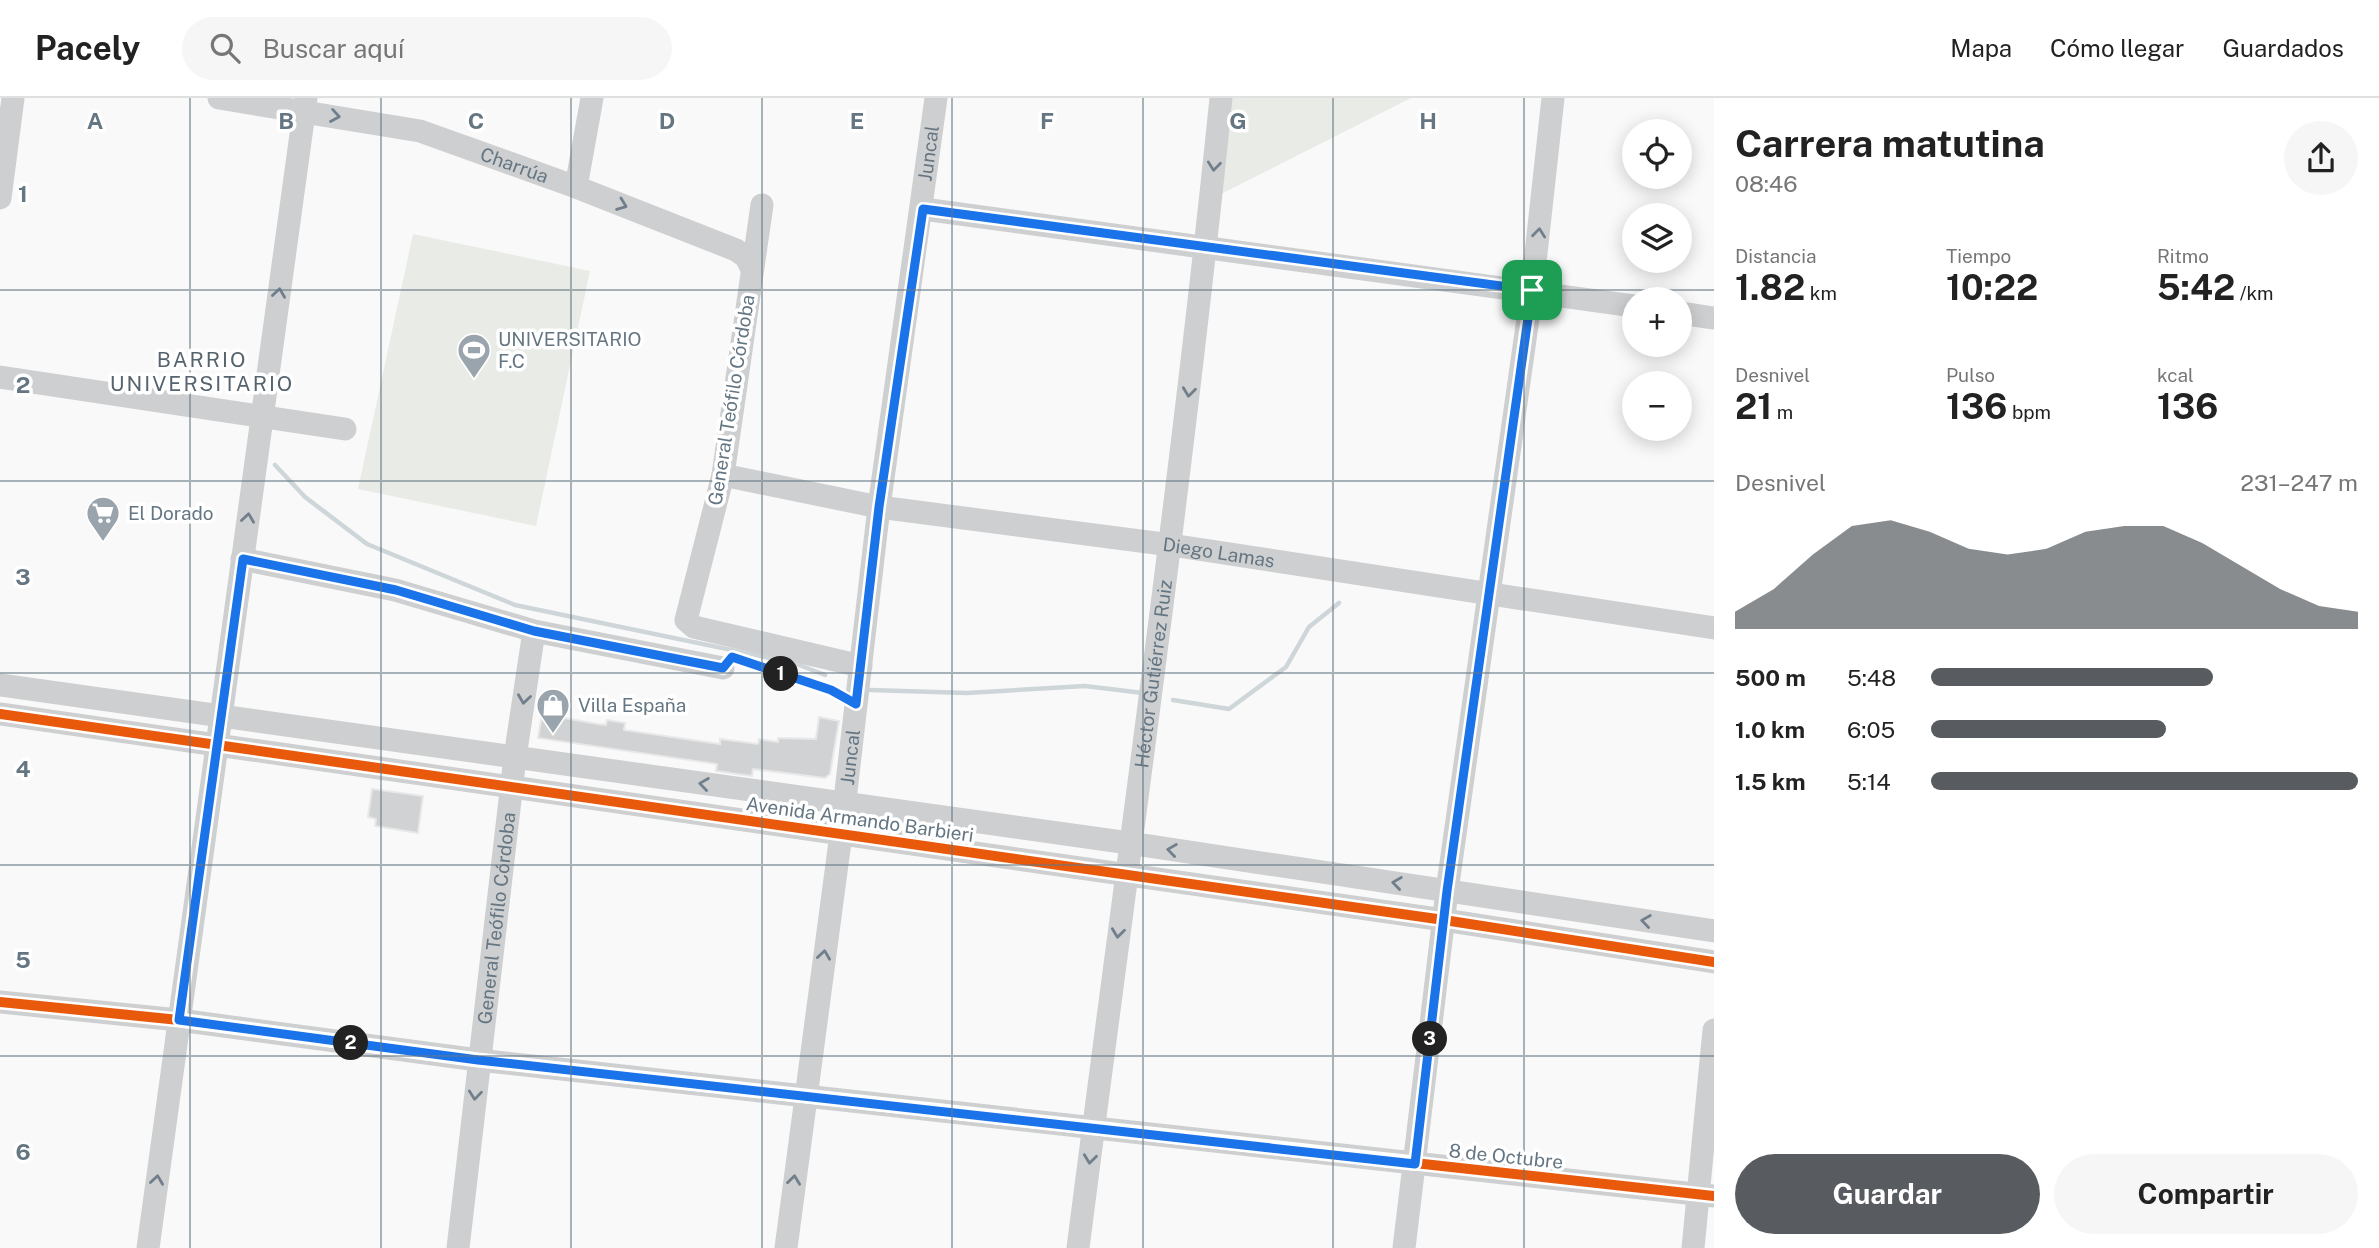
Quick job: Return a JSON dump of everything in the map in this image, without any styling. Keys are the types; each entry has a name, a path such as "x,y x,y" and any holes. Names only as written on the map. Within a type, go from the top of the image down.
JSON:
{"street":[{"path":"0,198 13,98"},
{"name":"Charrúa","path":"219,98 305,104 420,131 576,187 736,250 746,257 752,269"},
{"path":"576,187 592,98"},
{"name":"Juncal","path":"786,1248 841,834 879,507 923,209 936,98"},
{"name":"Héctor Gutiérrez Ruiz","path":"1078,1248 1129,843 1171,545 1221,98"},
{"path":"1404,1248 1447,891 1532,290 1553,98"},
{"path":"148,1248 305,104"},
{"name":"General Teófilo Córdoba","path":"762,205 723,475 686,620 694,627 861,666"},
{"path":"923,209 1622,304"},
{"path":"1692,315 1714,318"},
{"path":"0,377 345,429"},
{"name":"Diego Lamas","path":"723,475 879,507 1171,545 1714,628"},
{"path":"243,559 396,590 534,631 723,668"},
{"name":"General Teófilo Córdoba","path":"458,1248 515,757 534,631"},
{"name":"Avenida Armando Barbieri","path":"0,685 1129,843 1714,931"},
{"name":"Avenida Armando Barbieri","path":"0,714 218,742 1125,876 1444,920 1714,962"},
{"name":"8 de Octubre","path":"0,1002 179,1020 478,1060 1094,1126 1706,1196"},
{"path":"1693,1248 1706,1196 1714,1030"}],"path":[{"path":"723,668 732,657 831,690 856,704"}],"shaded area":[{"path":"1231,98 1411,98 1219,195"},
{"name":"UNIVERSITARIO F.C","path":"413,234 590,271 536,526 358,489"}],"building":[{"path":"542,714 606,725 607,720 625,723 624,730 720,744 720,739 758,744 759,739 778,742 778,738 816,739 819,717 839,721 830,774 825,778 753,769 752,776 737,774 716,771 717,764 538,738"},
{"path":"372,789 423,796 418,833 375,826 376,819 368,817"}],"waterway":[{"path":"275,465 305,497 367,544 515,605 794,663 825,675"},
{"path":"1173,700 1229,709 1286,667 1309,627 1339,603"},
{"path":"870,690 967,693 1085,686 1143,693"}],"cycle path":[{"path":"0,714 1444,920 1714,962"},
{"path":"0,1002 179,1020 478,1060 1714,1196"}],"place":[{"name":"UNIVERSITARIO F.C","path":"474,380"},
{"name":"El Dorado","path":"103,543"},
{"name":"Villa España","path":"553,735"}],"district":[{"name":"BARRIO UNIVERSITARIO","path":"202,372"}],"route":[{"path":"923,209 1532,290 1447,891 1415,1164 1094,1126 478,1060 179,1020 243,559 396,590 534,631 723,668 732,657 831,690 856,704 879,507 923,209"}]}
